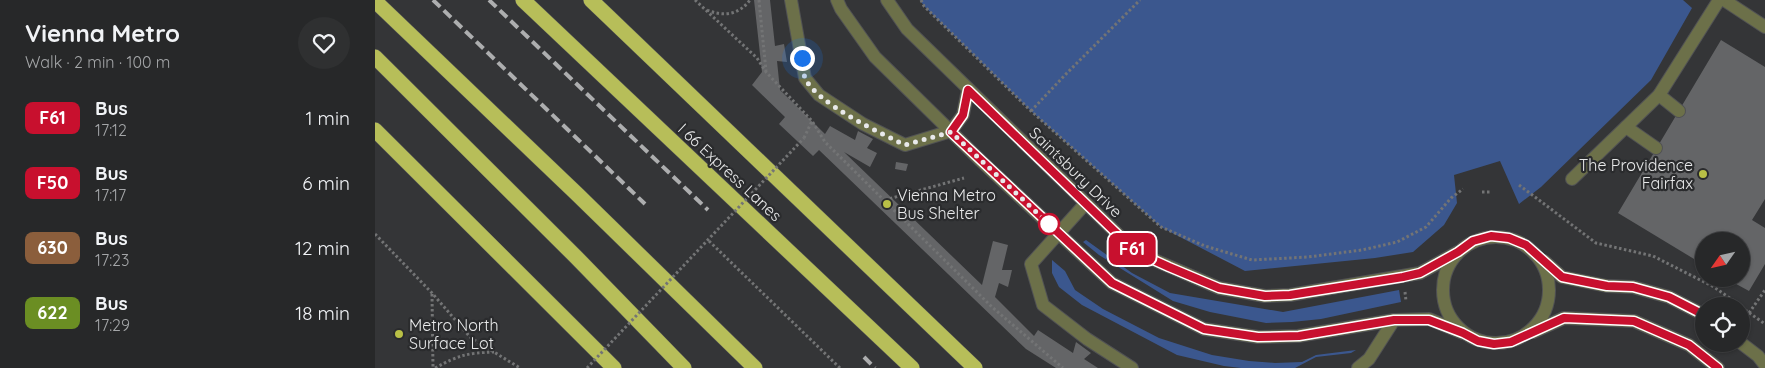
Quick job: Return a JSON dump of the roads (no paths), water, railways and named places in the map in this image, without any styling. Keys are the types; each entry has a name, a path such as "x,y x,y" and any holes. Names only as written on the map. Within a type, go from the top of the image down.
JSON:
{"highway":[{"name":"I 66 Express Lanes","path":"523,0 912,368"},
{"path":"591,0 975,368"},
{"path":"596,0 639,45"},
{"path":"375,2 579,194 755,368"},
{"path":"375,57 575,256 684,368"},
{"path":"375,130 614,368"}],"street":[{"path":"791,0 805,78 819,95 863,124 905,145 951,132 963,115 968,90"},
{"path":"837,0 841,9 875,57 951,132 1112,283 1204,329 1258,337 1299,336 1394,320 1429,320 1478,341 1494,344 1511,342 1564,318 1634,321 1689,345 1718,368"},
{"name":"Saintsbury Drive","path":"887,0 907,29 1136,252 1219,288 1265,296 1290,295 1420,273 1458,252"},
{"path":"1572,179 1659,95 1719,0"},
{"path":"1724,0 1765,27"},
{"path":"1659,95 1679,111"},
{"path":"1626,127 1656,148"},
{"path":"1085,204 1031,264 1043,305 1087,339 1132,368"},
{"path":"1463,333 1452,320 1444,304 1443,285 1447,267 1458,252 1473,241 1491,236 1509,238 1526,245 1562,277 1607,286 1633,287 1669,297 1695,310"},
{"path":"1526,335 1539,324 1547,309 1550,293 1548,274 1539,258"},
{"path":"1358,368 1369,359 1394,320"},
{"path":"1750,350 1765,365"}],"railway":[{"path":"433,0 645,204"},
{"path":"489,0 708,210"},
{"path":"864,357 875,368"}],"place":[{"name":"The Providence Fairfax","path":"1703,174"},
{"name":"Vienna Metro Bus Shelter","path":"887,204"},
{"name":"Metro North Surface Lot","path":"399,334"}]}
